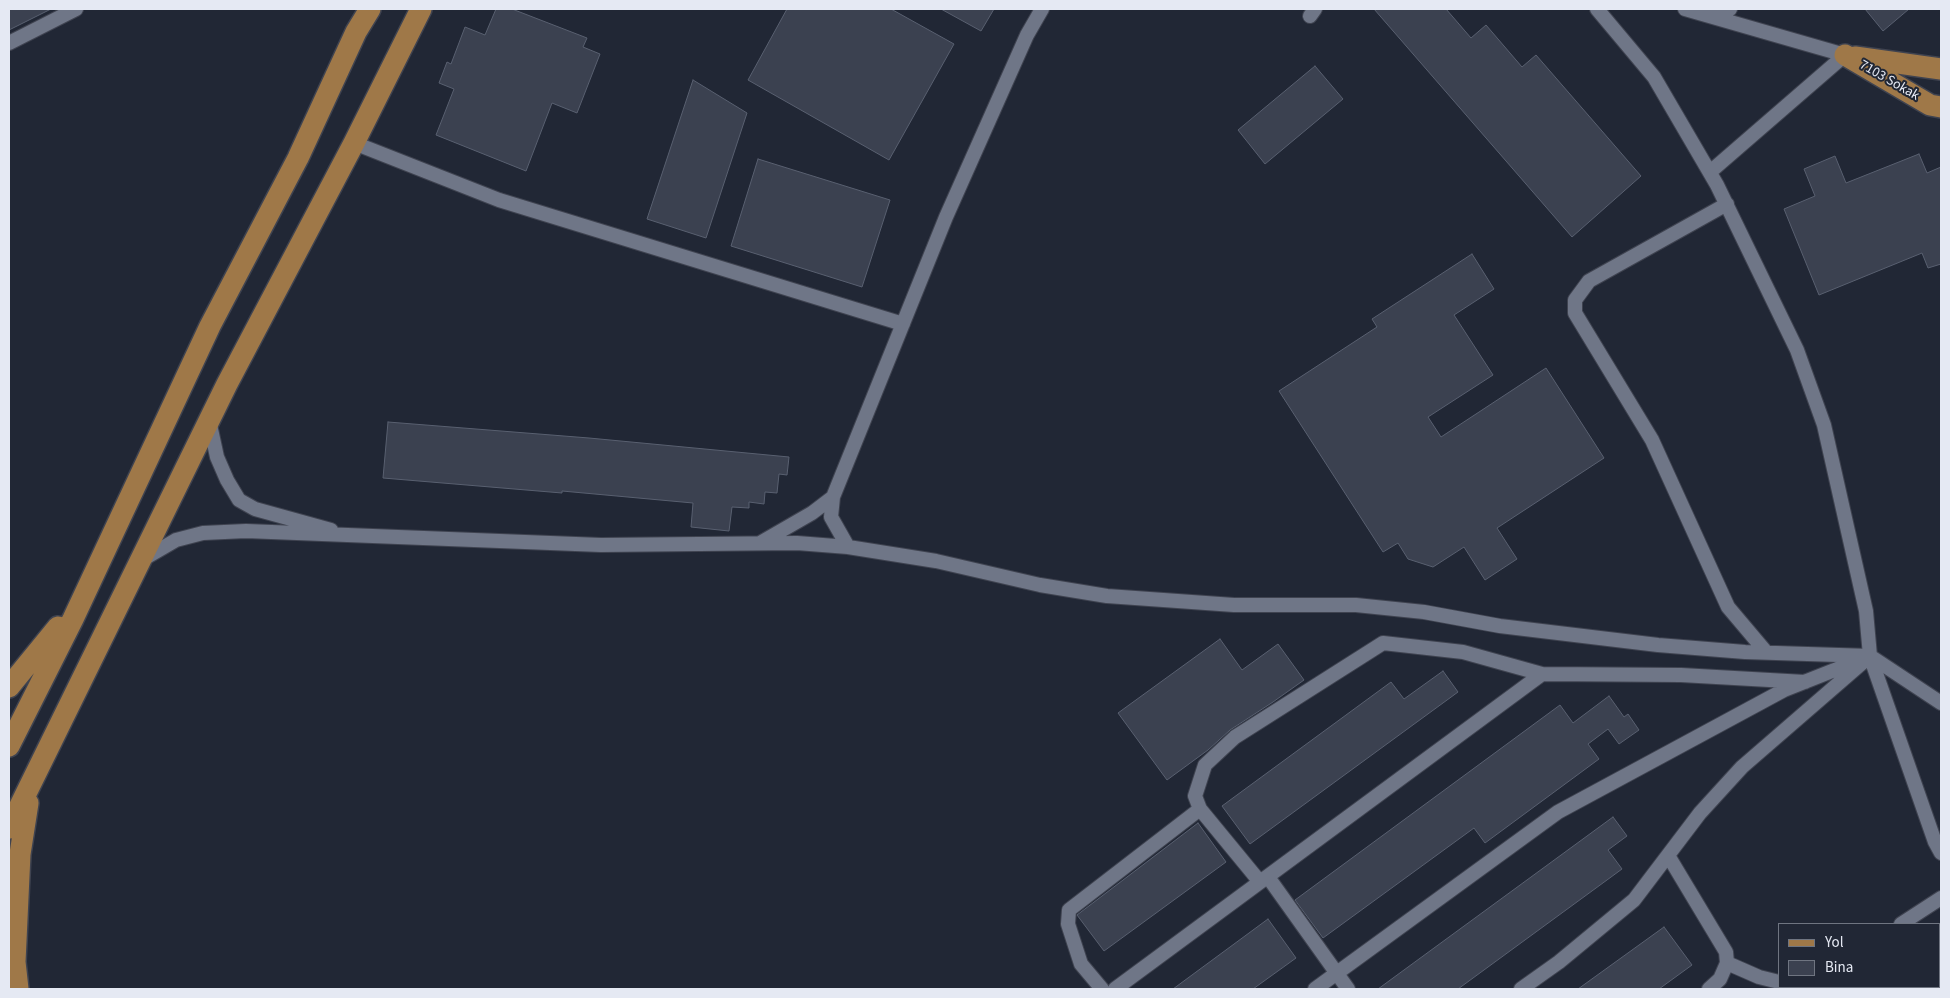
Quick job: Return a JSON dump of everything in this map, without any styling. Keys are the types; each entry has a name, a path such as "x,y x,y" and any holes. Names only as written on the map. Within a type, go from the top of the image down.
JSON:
{"main road":[{"path":"9,746 83,596 210,326 298,158 356,32 370,9"},
{"path":"9,828 242,353 354,143 421,9"},
{"name":"7103 Sokak","path":"1845,55 1941,69"},
{"name":"7103 Sokak","path":"1845,55 1930,105 1941,107"},
{"path":"9,687 83,596"},
{"path":"18,989 15,962 20,854 31,782"}],"street":[{"path":"9,43 76,9"},
{"path":"848,547 831,517 833,497 946,217 1027,35 1042,9"},
{"path":"1597,9 1654,77 1710,172 1796,350 1824,425 1866,610 1870,656 1935,842 1941,852"},
{"path":"1685,9 1845,55"},
{"path":"1714,17 1730,9"},
{"path":"1710,172 1845,55"},
{"path":"354,143 499,200 903,324"},
{"path":"1727,204 1590,280 1575,300 1575,313 1652,440 1728,607 1766,652"},
{"path":"209,420 217,457 227,480 239,500 255,509 348,534"},
{"path":"759,544 812,513 833,497"},
{"path":"140,561 176,540 203,533 246,531 601,546 797,543 848,547 936,560 1040,585 1108,596 1234,604 1356,606 1424,612 1500,626 1658,645 1870,656 1941,703"},
{"path":"1348,989 1264,879 1200,809 1195,796 1205,765 1235,737 1383,643 1463,652 1542,674 1681,675 1805,682"},
{"path":"1315,989 1558,812 1784,690 1870,656"},
{"path":"1521,989 1559,962 1634,900 1669,857 1700,813 1742,767 1870,656"},
{"path":"1115,989 1542,674"},
{"path":"1102,989 1081,964 1068,924 1069,910 1200,809"},
{"path":"1669,857 1726,952 1727,963 1720,979 1709,989"},
{"path":"1903,923 1941,898"},
{"path":"1727,963 1759,977 1778,982"}],"building":[{"path":"9,9 51,9 9,30"},
{"path":"496,9 512,9 587,38 583,47 600,54 577,113 552,103 526,171 436,135 454,89 439,83 447,62 451,64 465,27 485,35"},
{"path":"787,9 891,9 954,44 889,160 748,80"},
{"path":"941,9 994,9 981,31"},
{"path":"1374,9 1446,9 1471,38 1486,25 1522,67 1536,55 1641,176 1572,237"},
{"path":"1865,9 1909,9 1883,31"},
{"path":"1315,66 1343,99 1265,164 1238,130"},
{"path":"693,80 747,113 706,238 647,219"},
{"path":"1919,154 1927,173 1941,167 1941,264 1928,268 1922,253 1819,295 1784,209 1815,196 1804,169 1835,156 1846,183"},
{"path":"758,159 890,200 862,287 731,246"},
{"path":"1472,254 1494,289 1454,315 1493,375 1428,417 1441,437 1546,368 1604,458 1497,528 1517,559 1485,580 1464,547 1433,567 1408,559 1398,543 1383,552 1279,391 1377,327 1372,319"},
{"path":"388,422 589,438 789,457 787,475 779,474 777,493 765,492 764,504 749,502 749,508 732,507 729,531 691,527 693,503 383,478"},
{"path":"1220,639 1242,670 1278,644 1304,680 1230,730 1208,750 1167,780 1118,713"},
{"path":"1443,671 1458,692 1250,844 1222,806 1391,682 1404,699"},
{"path":"1609,696 1624,717 1628,714 1639,730 1619,744 1608,729 1588,744 1599,759 1485,843 1474,828 1323,938 1295,900 1560,705 1573,723"},
{"path":"1613,817 1627,836 1608,850 1622,869 1458,989 1378,989"},
{"path":"1198,823 1226,862 1104,951 1077,915"},
{"path":"1268,919 1296,958 1253,989 1173,989"},
{"path":"1664,927 1692,965 1659,989 1578,989"}]}
